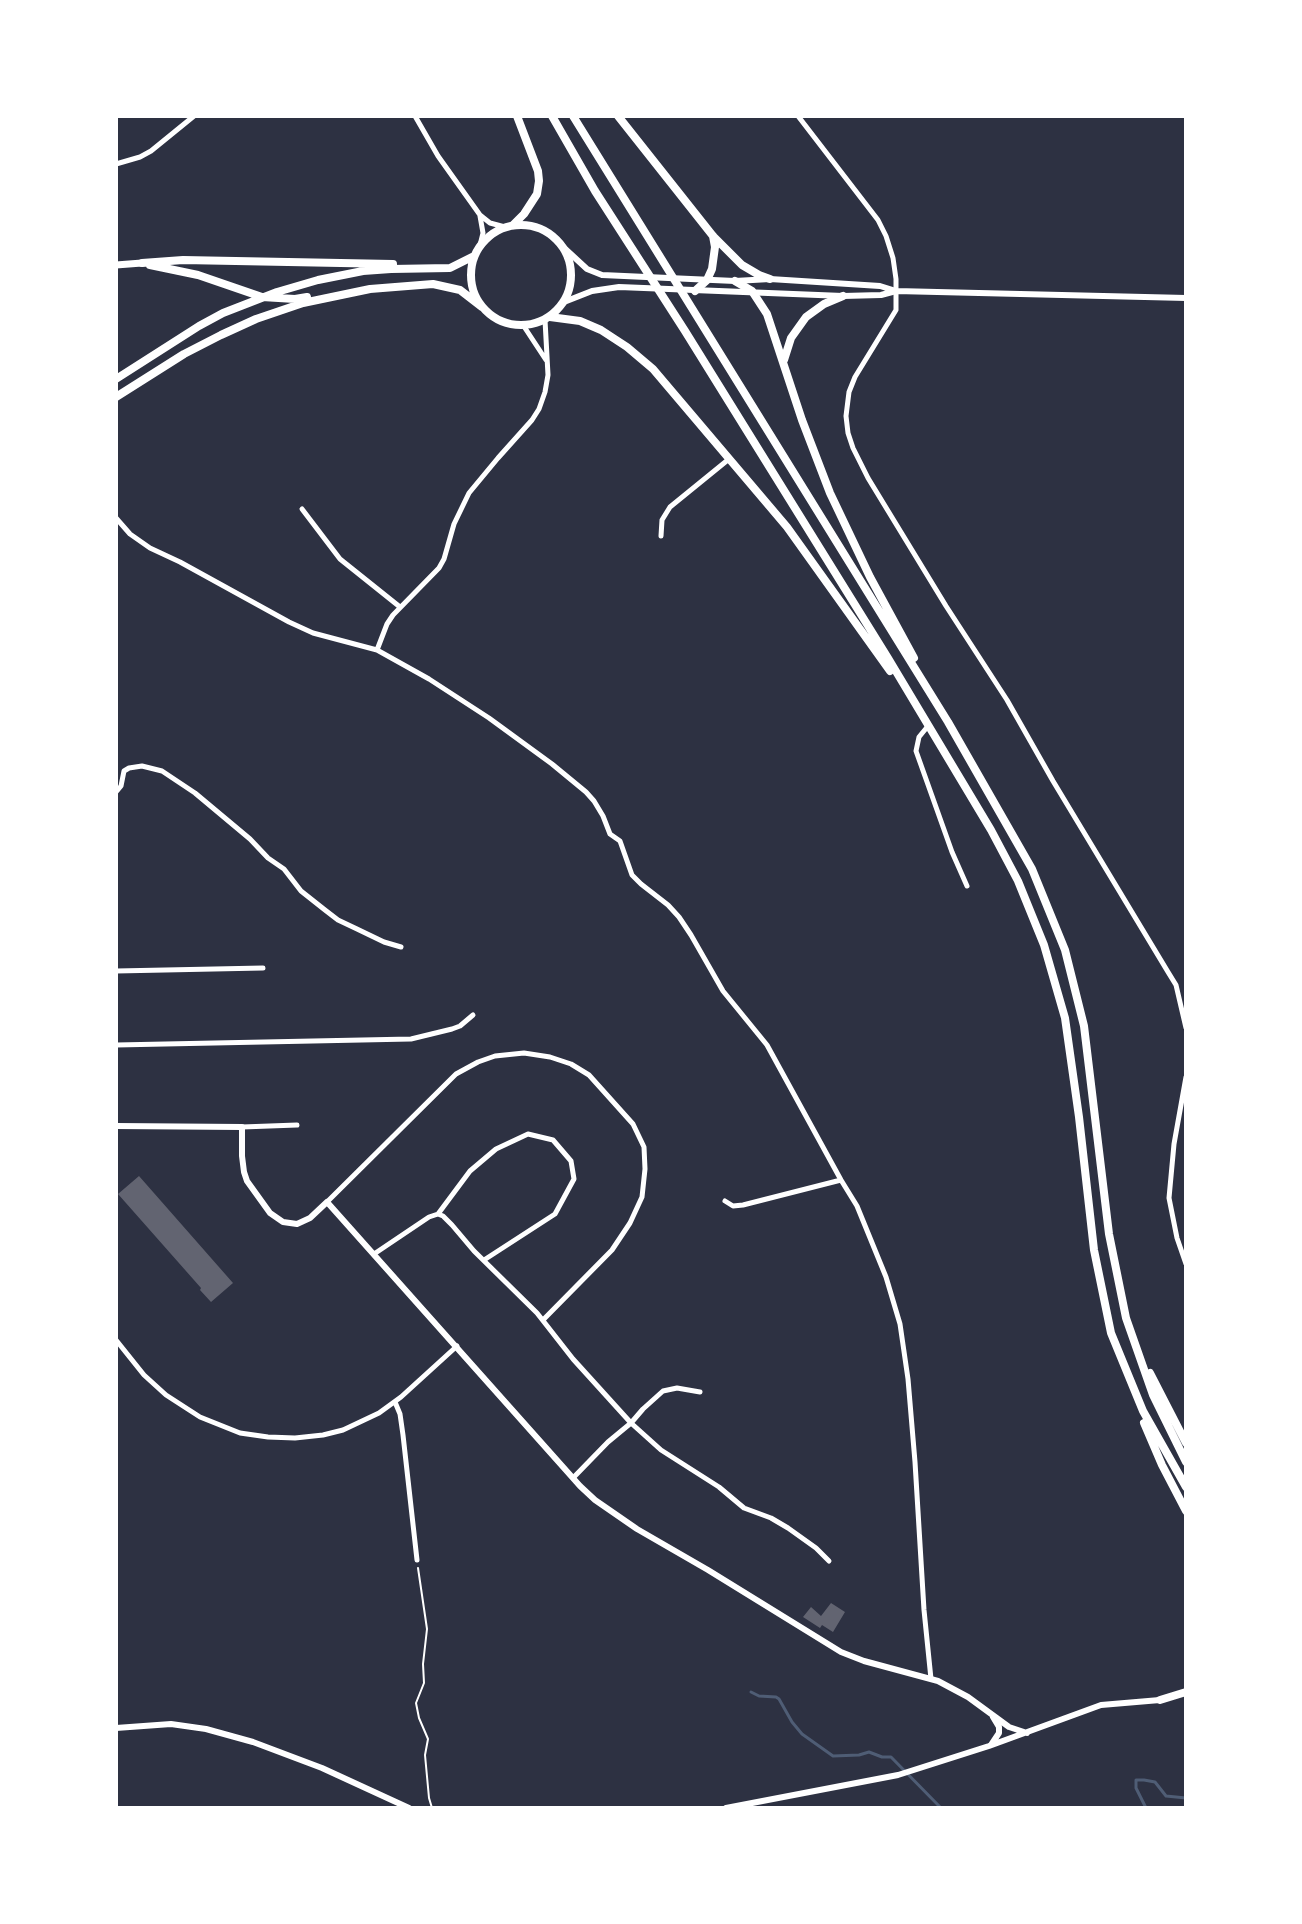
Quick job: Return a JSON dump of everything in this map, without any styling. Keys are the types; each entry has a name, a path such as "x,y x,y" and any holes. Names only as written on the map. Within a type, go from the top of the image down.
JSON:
{"main road":[{"path":"482,307 472,287 474,256 491,234 509,226 524,214 537,194 538,171 517,116"},
{"path":"552,116 595,191 694,344 908,691 1018,881 1044,945 1065,1018 1094,1250 1111,1333 1137,1408 1186,1511"},
{"path":"573,116 948,722"},
{"path":"618,116 713,236 742,265 770,279"},
{"path":"509,226 543,230 561,245 566,254 571,273 568,293 564,302 547,318"},
{"path":"693,290 707,280 712,269 713,236"},
{"path":"116,265 205,260 450,268 474,256"},
{"path":"142,263 198,275 262,297 295,299 351,288 370,289"},
{"path":"116,379 199,326 262,297 339,275 430,267"},
{"path":"735,281 752,291 767,314 811,446 839,511 879,594 948,722 1032,869 1065,950 1084,1026 1109,1234 1129,1328 1153,1395 1186,1462"},
{"path":"116,397 184,354 236,327 303,303 370,289 420,284 446,286 460,290 504,322 523,325 547,318 571,318 591,325 634,352 661,378 787,527 884,663 908,691"},
{"path":"784,365 787,346 801,323 813,310 843,296"},
{"path":"1129,1328 1186,1443"},
{"path":"1111,1333 1143,1411 1186,1487"},
{"path":"1160,1700 1186,1695"}],"street":[{"path":"116,164 151,151 194,116"},
{"path":"415,116 438,156 480,215 490,223 509,226"},
{"path":"798,116 878,220 893,258 896,310 849,392 846,416 853,448 868,478 997,683 1176,985 1186,1028"},
{"path":"480,215 483,233 480,245"},
{"path":"561,245 587,269 602,275 735,281 770,279 880,286 896,291 1186,298"},
{"path":"564,302 592,291 619,287 843,296 881,295 896,291"},
{"path":"377,650 387,624 439,568 454,524 469,493 539,409 547,382 547,318"},
{"path":"523,325 547,360"},
{"path":"661,536 662,520 670,507 730,458"},
{"path":"302,509 340,559 400,607"},
{"path":"116,518 130,534 150,548 313,633 377,650 489,718 586,792 603,816 610,834 620,841 632,875 679,917 723,991 767,1045 857,1206 886,1277 900,1324 912,1421 931,1679"},
{"path":"928,726 919,737 916,751 967,886"},
{"path":"116,792 121,786 124,771 129,768 142,766 171,777 250,839 284,869 312,901 338,920 401,947"},
{"path":"116,971 263,968"},
{"path":"116,1045 411,1039 460,1026 473,1015"},
{"path":"242,1127 242,1164 247,1181 270,1213 283,1222 297,1224 310,1218 327,1202 456,1074 478,1062 495,1056 524,1053 571,1064 589,1075 633,1124 644,1147 642,1197 612,1250 543,1320"},
{"path":"1186,1077 1174,1144 1169,1198 1186,1264"},
{"path":"116,1126 297,1125"},
{"path":"374,1254 438,1214 470,1171 496,1149 528,1134 553,1140 571,1161 574,1179 555,1214 484,1260"},
{"path":"725,1201 733,1206 743,1205 841,1180"},
{"path":"327,1202 595,1500 841,1652 931,1679 959,1691 1009,1727 1027,1733"},
{"path":"438,1214 543,1320 573,1359 631,1423 661,1450 719,1487 744,1508 788,1528 829,1561"},
{"path":"116,1340 144,1375 166,1395 200,1417 240,1433 295,1438 343,1430 379,1413 457,1346"},
{"path":"573,1478 663,1391 677,1388 700,1392"},
{"path":"395,1402 403,1435 417,1560"},
{"path":"726,1808 911,1772 1027,1733 1080,1711 1101,1705 1160,1700"},
{"path":"989,1746 999,1733 991,1714"},
{"path":"116,1728 171,1724 206,1729 253,1742 322,1768 409,1808"}],"path":[{"path":"417,1560 427,1629 424,1683 416,1703 419,1718 427,1732 425,1755 432,1808"}],"building":[{"path":"139,1176 233,1283 211,1302 118,1194"},
{"path":"831,1603 845,1612 833,1632 803,1617 811,1607 821,1616"}],"waterway":[{"path":"751,1692 779,1699 802,1734 833,1756 869,1752 891,1757 941,1808"},
{"path":"1146,1808 1136,1788 1136,1780 1155,1782 1166,1796 1186,1798"}]}
